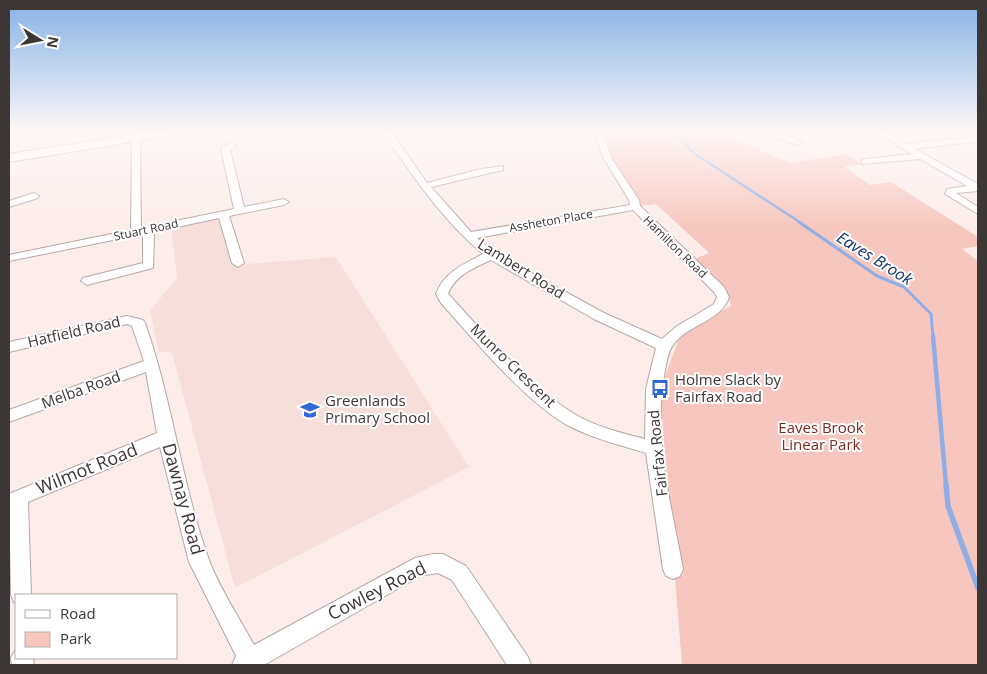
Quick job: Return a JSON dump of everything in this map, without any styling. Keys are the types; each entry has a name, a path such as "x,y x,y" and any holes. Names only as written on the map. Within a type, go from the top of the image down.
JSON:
{"street":[{"path":"136,164 136,232"},
{"path":"229,164 240,211"},
{"name":"Lambert Road","path":"409,164 425,186 468,236 491,255 599,316 665,346"},
{"name":"Hamilton Road","path":"611,164 634,200 635,207 720,290 723,297 720,306 688,324 665,346"},
{"path":"937,164 978,187"},
{"path":"425,186 500,168"},
{"path":"978,187 950,191 950,194 978,211"},
{"path":"9,204 34,196"},
{"name":"Stuart Road","path":"9,258 284,202"},
{"name":"Assheton Place","path":"468,236 635,207"},
{"path":"223,214 238,263"},
{"path":"87,281 149,265 148,230"},
{"name":"Munro Crescent","path":"491,255 450,277 444,285 442,294 446,300 489,348 562,414 607,435 654,450"},
{"name":"Hatfield Road","path":"9,347 127,320 138,323"},
{"name":"Dawnay Road","path":"138,323 152,364 166,437 199,562 248,663"},
{"name":"Fairfax Road","path":"665,346 654,384 652,422 654,450 673,569"},
{"name":"Melba Road","path":"9,416 152,364"},
{"name":"Wilmot Road","path":"14,500 166,437"},
{"path":"14,500 21,594"},
{"name":"Cowley Road","path":"248,663 415,568 434,561 451,565 459,573 520,665"}],"shaded area":[{"name":"Greenlands Primary School","path":"223,218 234,265 336,257 469,467 235,588 172,353 159,351 150,311 177,278 171,228"}],"green space":[{"name":"Eaves Brook Linear Park","path":"617,164 860,164 844,167 870,185 891,182 978,237 978,246 962,249 978,261 978,665 682,665 660,390 681,333 731,306 727,291 695,259 709,253 656,204 641,206"}],"waterway":[{"name":"Eaves Brook","path":"711,164 801,223"},
{"name":"Eaves Brook","path":"799,222 877,276 904,287 931,314 933,337"},
{"name":"Eaves Brook","path":"933,336 946,485"},
{"name":"Eaves Brook","path":"946,484 948,506 978,588"}],"place":[{"name":"Holme Slack by Fairfax Road","path":"660,389"},
{"name":"Greenlands Primary School","path":"310,410"}]}
